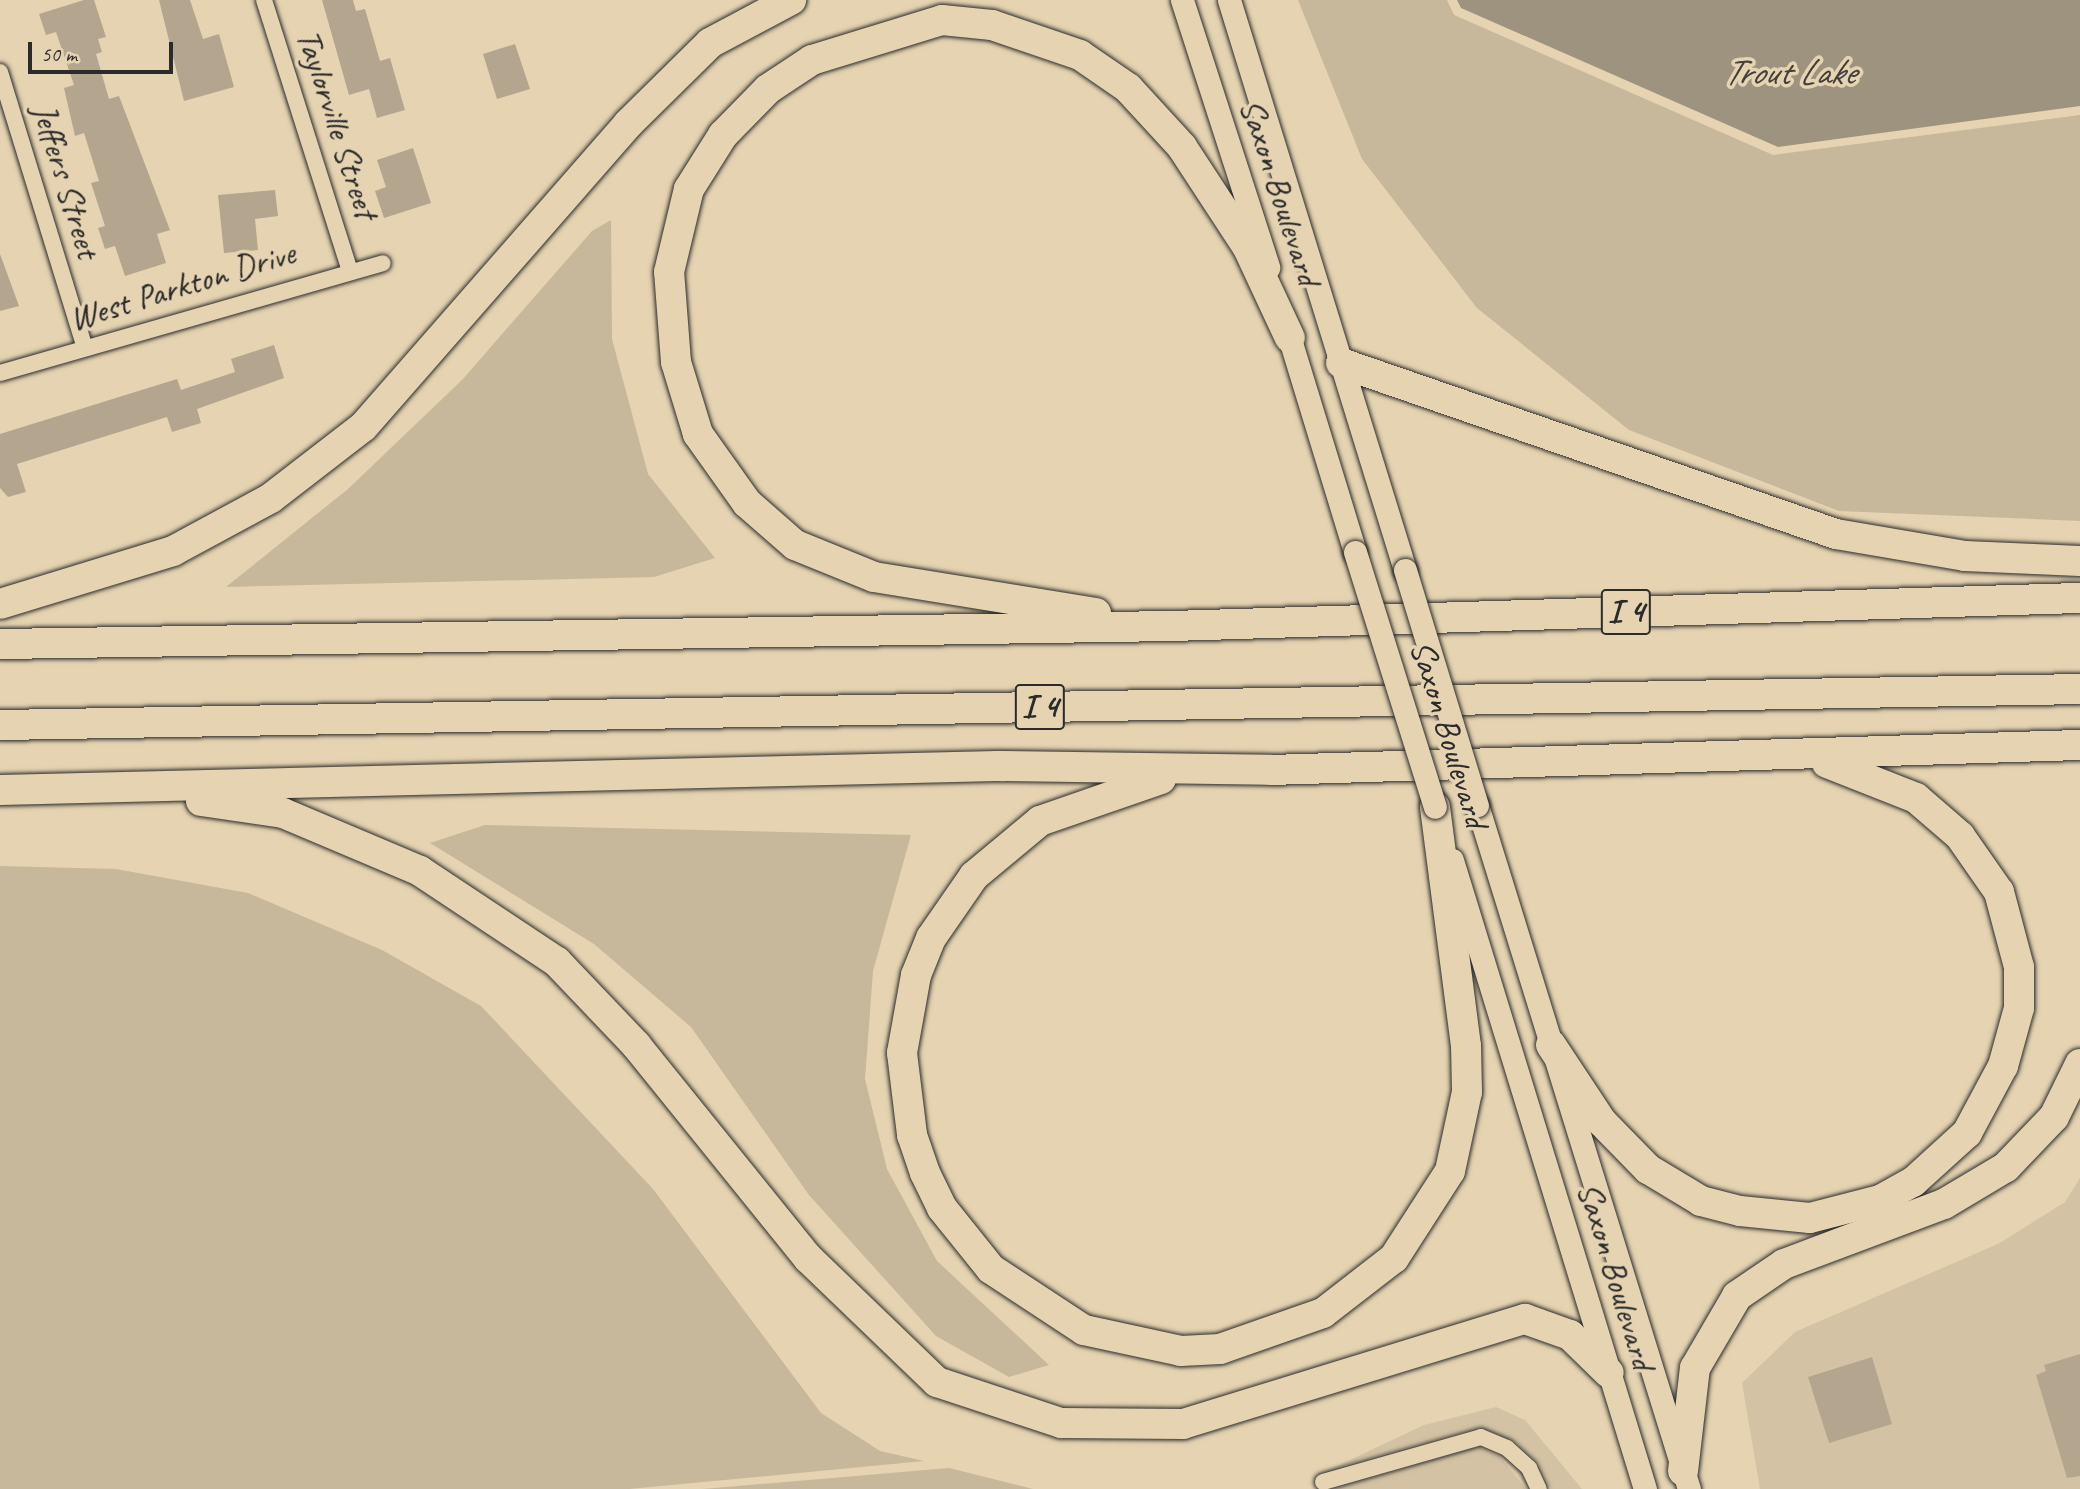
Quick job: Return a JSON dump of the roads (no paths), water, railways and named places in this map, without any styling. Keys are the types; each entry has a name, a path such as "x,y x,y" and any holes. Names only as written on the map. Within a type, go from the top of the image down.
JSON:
{"highway":[{"path":"0,604 173,551 281,491 363,427 628,124 710,43 791,0"},
{"path":"1172,626 874,577 795,545 747,503 698,434 676,362 669,272 689,189 741,117 768,89 812,60 942,20 992,25 1080,55 1128,88 1199,172 1248,248 1290,338"},
{"path":"1341,363 1836,534 1965,556 2080,561"},
{"name":"I 4","path":"0,644 1172,626 2080,598"},
{"name":"I 4","path":"0,725 2080,689"},
{"path":"0,790 998,766 1270,769 1786,757 2080,745"},
{"path":"1551,1045 1602,1122 1648,1169 1701,1201 1740,1211 1810,1218 1880,1200 1913,1181 1967,1133 2003,1066 2019,1008 2019,967 1999,892 1960,836 1916,799 1858,771 1786,757"},
{"path":"1270,769 1150,780 1040,821 1008,842 951,904 916,975 902,1053 904,1090 912,1135 942,1208 991,1269 1021,1294 1114,1340 1220,1349 1289,1328 1359,1289 1427,1216 1450,1171 1467,1092 1435,807"},
{"path":"118,788 284,813 420,871 557,962 636,1045 808,1258 937,1382 1061,1423 1119,1428 1183,1424 1525,1320 1570,1335 1609,1373"},
{"path":"1686,1480 1695,1368 1738,1296 1784,1264 1944,1204 2006,1167 2054,1117 2080,1065"}],"main road":[{"name":"Saxon Boulevard","path":"1182,0 1290,338 1645,1489"},
{"name":"Saxon Boulevard","path":"1229,0 1686,1480"}],"street":[{"name":"Taylorville Street","path":"264,0 349,268"},
{"name":"Jeffers Street","path":"0,72 85,348"},
{"name":"West Parkton Drive","path":"0,373 349,268 383,262"},
{"path":"1323,1482 1480,1437 1522,1461 1539,1489"}],"water":[{"name":"Trout Lake","path":"1457,0 2080,0 2080,106 1778,147 1461,8"}]}
